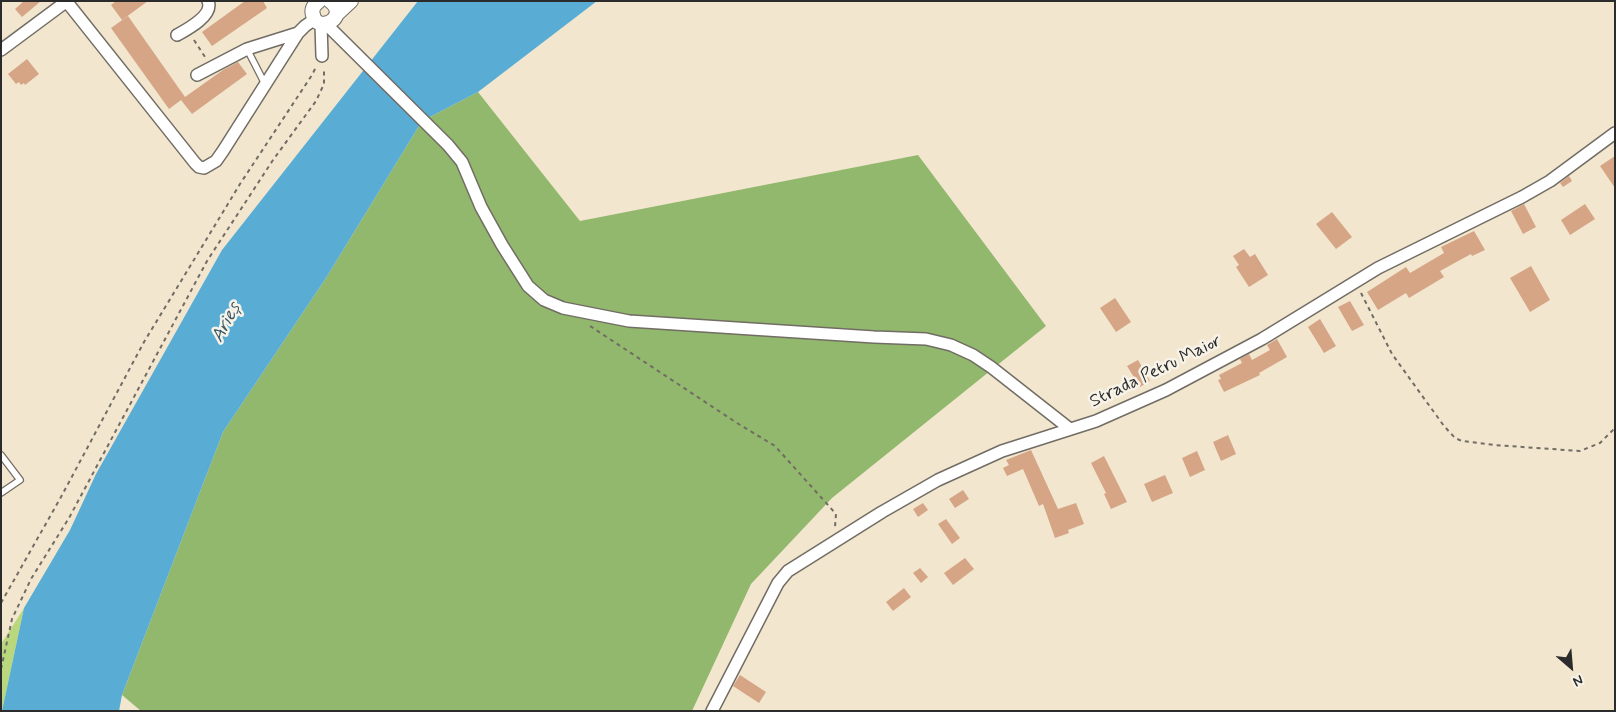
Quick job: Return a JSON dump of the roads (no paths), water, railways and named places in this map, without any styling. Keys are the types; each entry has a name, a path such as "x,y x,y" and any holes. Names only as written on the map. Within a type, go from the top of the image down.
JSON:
{"street":[{"path":"182,32 208,12 210,8 208,1"},
{"path":"1,50 67,2 199,167 204,168 216,161 298,33 320,14 335,7 330,1"},
{"path":"320,14 351,1"},
{"path":"320,14 348,46 462,162 481,207 502,245 528,286 544,300 563,308 630,321 926,339 952,346 973,355 1070,429"},
{"path":"320,14 322,56"},
{"path":"197,75 211,66 247,49 298,33"},
{"name":"Strada Petru Maior","path":"712,711 778,583 788,571 882,512 938,480 1002,451 1096,421 1166,390 1262,339 1378,268 1456,231 1550,181 1615,133"}],"lane":[{"path":"247,49 266,84"},
{"path":"1,455 20,480 1,493"}],"water":[{"name":"Arieș","path":"418,1 597,1 478,92 422,121 326,278 223,432 122,695 119,711 2,711 24,608 70,530 96,474 222,250"}]}
